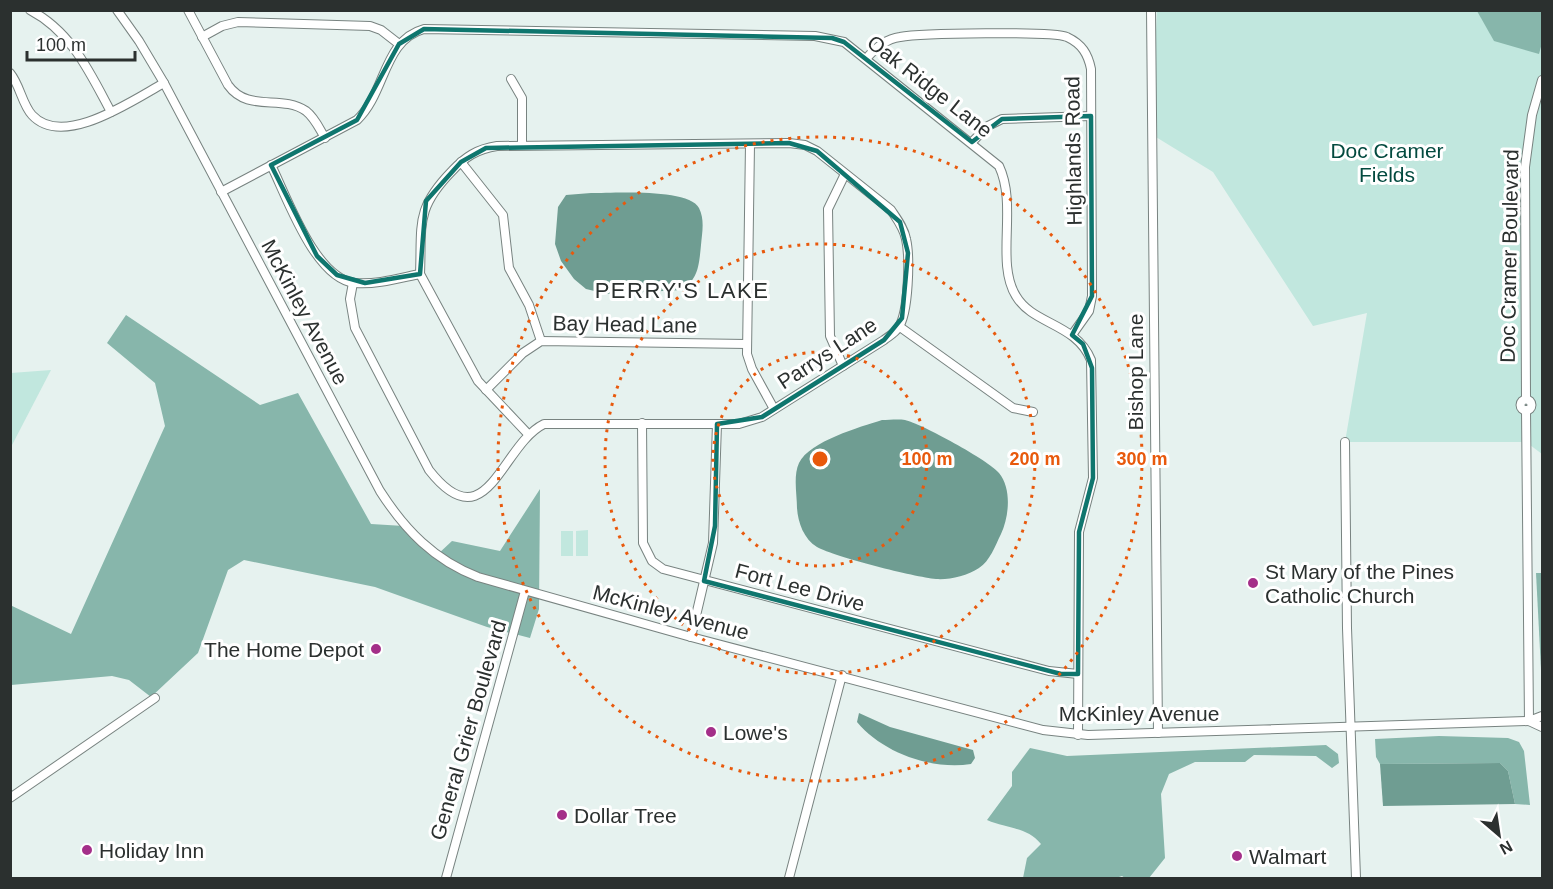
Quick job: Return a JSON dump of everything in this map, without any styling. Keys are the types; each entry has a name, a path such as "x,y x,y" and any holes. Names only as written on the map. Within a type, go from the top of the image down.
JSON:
{"street":[{"path":"30,10 56,28 78,52 111,112"},
{"name":"McKinley Avenue","path":"117,10 164,83 380,491 398,519 422,544 454,567 525,591 691,637 842,675 1043,730 1078,735 1529,721 1542,716"},
{"path":"188,10 236,95 251,102 298,107 312,117 325,138"},
{"name":"Bishop Lane","path":"1151,10 1158,733"},
{"path":"202,37 222,26 238,22 338,25 374,27 399,44 366,111 354,122 221,192"},
{"name":"Oak Ridge Lane","path":"399,44 414,32 430,28 815,36 844,42 972,142 999,166 1005,180 1009,274 1016,298 1026,308 1072,334 1083,344 1092,368 1093,478 1079,532 1078,735"},
{"name":"Highlands Road","path":"866,59 876,48 901,36 1053,34 1066,37 1078,44 1088,55 1091,69 1092,296 1089,311 1072,334"},
{"path":"10,73 30,113 52,126 88,123 164,83"},
{"path":"510,78 522,98 522,145"},
{"name":"Doc Cramer Boulevard","path":"1529,721 1526,410 1520,404 1526,399 1525,167 1532,115 1542,80"},
{"path":"972,142 988,126 1002,119 1091,116"},
{"path":"750,144 747,344 752,369 774,409"},
{"name":"Parrys Lane","path":"420,274 422,216 426,201 461,162 472,153 486,148 522,145 805,145 891,210 900,222 906,238 905,304 900,327 884,340 752,422 544,424 528,434"},
{"path":"461,162 504,215 509,268 529,304 541,341"},
{"path":"271,165 317,256 337,275 352,283 420,274 478,381 528,434 495,482 481,494 460,494 438,482 429,470 355,328 350,299 352,283"},
{"path":"843,366 830,336 828,209 845,174"},
{"path":"900,327 1013,408 1033,412"},
{"name":"Bay Head Lane","path":"486,390 523,352 541,341 747,344"},
{"name":"Fort Lee Drive","path":"642,423 643,543 652,561 663,569 1049,671 1078,674"},
{"path":"691,637 715,526 717,424"},
{"path":"1345,442 1356,879"},
{"name":"General Grier Boulevard","path":"446,879 525,591"},
{"path":"789,879 842,675"},
{"path":"10,798 155,698"},
{"name":"McKinley Avenue","path":"1529,721 1542,727"}],"highlighted area":[{"path":"424,29 832,38 844,42 972,142 1002,119 1091,116 1092,296 1072,335 1083,344 1092,368 1093,478 1079,532 1078,674 1061,674 704,581 715,526 717,424 762,417 884,340 902,318 908,253 900,222 817,151 789,143 486,148 461,162 426,201 420,274 365,283 337,275 317,256 271,165 357,120 399,44"}],"green space":[{"name":"Doc Cramer Fields","path":"1157,11 1542,11 1542,454 1526,442 1345,442 1367,313 1313,326 1213,172 1151,134"},
{"path":"51,370 11,447 11,373"},
{"path":"588,530 588,556 576,556 576,531"},
{"path":"561,531 573,531 573,556 561,556"}],"shaded area":[{"path":"1477,11 1542,11 1542,43 1539,54 1494,41"},
{"path":"666,194 681,197 699,208 703,222 700,258 692,281 682,290 607,294 586,289 574,279 561,261 555,244 558,207 566,195"},
{"path":"126,315 260,405 298,393 371,524 404,526 437,555 452,541 500,551 540,489 539,609 530,638 487,627 375,587 244,560 228,570 198,653 151,697 129,680 112,676 11,685 10,605 71,634 165,426 155,383 107,343"},
{"path":"882,420 905,420 925,428 969,452 999,473 1006,487 1008,503 1006,520 992,553 979,568 952,578 926,577 840,556 812,544 805,535 800,525 797,508 796,480 799,463 805,455 824,442"},
{"path":"1536,573 1542,573 1542,689"},
{"path":"859,713 890,727 973,750 975,758 971,764 956,765 924,762 909,757 868,733 857,722"},
{"path":"1439,736 1508,738 1519,742 1524,751 1530,805 1515,804 1508,771 1500,763 1380,764 1376,757 1375,739"},
{"path":"1326,745 1338,754 1339,763 1332,768 1316,756 1254,755 1245,762 1195,762 1169,774 1161,794 1165,858 1149,878 1122,876 1116,878 1023,878 1027,858 1041,844 1030,834 987,820 1012,786 1012,772 1030,748 1067,756"},
{"path":"1500,763 1508,771 1515,804 1383,806 1380,764"}],"place":[{"name":"St Mary of the Pines Catholic Church","path":"1253,583"},
{"name":"The Home Depot","path":"376,649"},
{"name":"Lowe's","path":"711,732"},
{"name":"Dollar Tree","path":"562,815"},
{"name":"Holiday Inn","path":"87,850"},
{"name":"Walmart","path":"1237,856"}],"district":[{"name":"PERRY'S LAKE","path":"682,290"}]}
